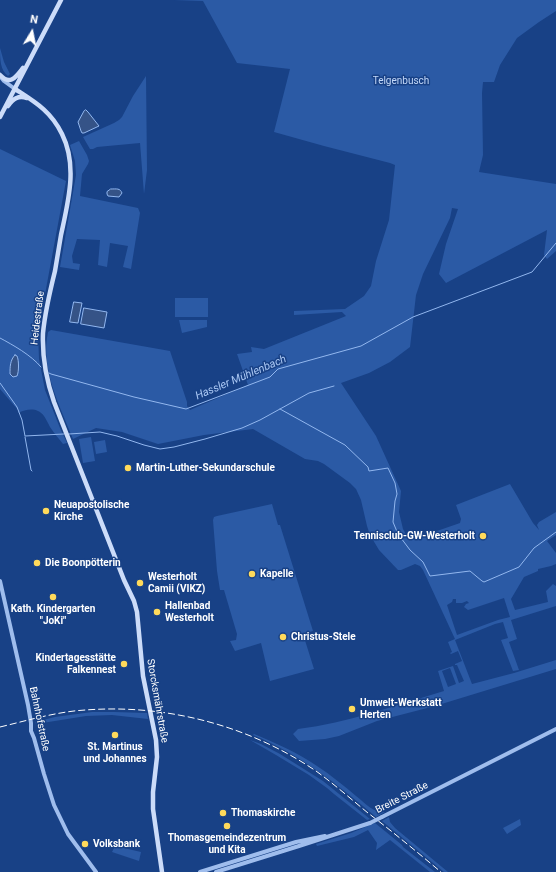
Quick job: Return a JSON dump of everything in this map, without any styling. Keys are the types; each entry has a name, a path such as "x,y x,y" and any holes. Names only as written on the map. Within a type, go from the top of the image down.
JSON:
{"main road":[{"path":"0,117 61,0"},
{"path":"0,76 7,80 13,80 29,61"},
{"name":"Heidestraße","path":"15,89 39,104 51,117 63,135 69,155 71,165 71,181 44,325 44,365 54,403 124,580 136,605"},
{"path":"0,117 12,101 17,97 23,97 39,104"},
{"name":"Storcksmährstraße","path":"136,605 143,676 157,751 153,809 162,872"}],"street":[{"path":"0,76 15,89"},
{"name":"Bahnhofstraße","path":"0,582 28,705 31,731 51,797 68,834 96,872"},
{"name":"Breite Straße","path":"216,872 339,833 382,817 556,729"},
{"name":"Breite Straße","path":"200,872 296,842 339,833"}],"green space":[{"name":"Telgenbusch","path":"174,0 556,0 556,11 517,38 500,65 494,82 483,82 483,155 479,172 556,184 556,251 547,259 544,255 547,230 446,283 439,274 446,244 458,209 452,208 450,218 423,274 416,295 410,347 390,362 369,373 341,383 376,436 401,491 399,512 403,529 409,540 460,523 461,519 456,505 510,484 533,523 539,530 537,525 539,522 556,512 556,535 547,541 556,553 556,564 538,569 538,571 524,577 511,599 515,610 548,602 546,591 553,584 556,586 556,606 511,620 517,639 509,642 519,670 513,671 501,640 508,638 503,622 455,640 472,684 556,660 556,669 435,706 377,721 339,736 325,739 299,741 293,734 298,729 354,718 444,691 438,671 453,666 459,683 464,681 457,665 455,665 462,661 458,651 451,654 450,653 452,652 448,642 455,639 423,570 420,566 415,564 398,570 379,550 370,535 361,500 356,489 350,483 324,464 318,461 305,459 253,429 204,435 158,444 122,432 96,428 73,439 57,400 49,373 46,346 48,332 51,330 170,351 187,406 190,410 248,385 237,354 252,352 251,347 264,349 346,316 342,312 294,315 294,311 345,309 364,296 371,286 376,261 389,220 395,165 274,132 290,69 237,63 203,1","holes":["504,598 510,617 457,635 447,605 452,602 453,599 456,599 456,603 467,601 469,603 464,607 468,610","450,668 456,684 448,687 442,671"]},
{"path":"0,48 4,62 10,74 8,76 3,71 0,60"},
{"path":"146,76 147,170 144,194 140,143 90,149 83,137 119,120"},
{"path":"79,141 89,161 82,174 80,196 138,208 140,213 131,269 123,267 128,246 110,243 107,267 98,265 100,240 77,239 72,256 73,263 80,264 79,270 60,267 76,175 75,161 70,145"},
{"path":"0,149 66,181 38,332 39,359 45,390 67,443 63,444 41,413 32,410 18,413 18,410 0,389"},
{"path":"175,298 208,298 208,317 175,317"},
{"path":"179,320 207,320 207,327 182,333"},
{"path":"91,437 95,461 83,463 79,439"},
{"path":"105,440 107,452 96,454 94,442"},
{"path":"272,504 313,631 303,634 314,669 270,681 261,643 235,651 230,641 236,640 237,634 224,590 220,590 213,520 214,517 217,516"},
{"path":"92,712 147,713 148,719 112,715 86,716 36,724 35,722 55,717"},
{"path":"254,734 302,757 322,769 369,807 377,811 385,812 376,817 318,771 287,752 253,735"},
{"path":"250,740 280,754 323,781 370,819 367,820 309,775"},
{"path":"389,817 390,822 395,828 448,872 444,872 382,821"},
{"path":"520,819 521,825 507,834 503,828"},
{"path":"375,823 435,872 430,872 390,840 376,850 377,843 368,830 354,837 317,846 316,844 351,833"},
{"path":"115,846 141,852 139,861 112,852"}],"shaded area":[{"path":"86,110 99,126 82,133 78,122"},
{"path":"111,189 117,189 122,193 119,197 108,196 107,192"},
{"path":"74,302 82,303 78,323 70,322"},
{"path":"84,308 107,312 104,328 81,324"},
{"path":"15,355 18,358 18,369 17,376 13,377 10,374 10,366"}],"waterway":[{"name":"Hassler Mühlenbach","path":"49,373 134,397 186,409 270,377 278,369 361,346 413,317 532,272 556,243"},
{"name":"Hassler Mühlenbach","path":"0,338 27,354 41,367"},
{"path":"0,383 17,407 22,420 25,436 64,434"},
{"path":"69,434 100,432 160,449 174,447 242,428 260,420 309,393 334,386"},
{"path":"280,409 345,445 368,467 369,471 388,468 395,483 397,494 393,522 398,534 410,550 423,562 430,576 470,571 484,582 519,567 534,548 556,532"},
{"path":"25,437 32,471"}],"railway":[{"path":"0,727 65,712 106,709 169,713 231,729 260,740 289,754 316,771 441,872"}],"place":[{"name":"Martin-Luther-Sekundarschule","path":"128,468"},
{"name":"Neuapostolische Kirche","path":"46,511"},
{"name":"Tennisclub-GW-Westerholt","path":"483,536"},
{"name":"Die Boonpötterin","path":"37,563"},
{"name":"Kapelle","path":"252,574"},
{"name":"Westerholt Camii (VIKZ)","path":"140,583"},
{"name":"Kath. Kindergarten \"JoKi\"","path":"53,597"},
{"name":"Hallenbad Westerholt","path":"157,612"},
{"name":"Christus-Stele","path":"283,637"},
{"name":"Kindertagesstätte Falkennest","path":"124,664"},
{"name":"Umwelt-Werkstatt Herten","path":"352,709"},
{"name":"St. Martinus und Johannes","path":"115,735"},
{"name":"Thomaskirche","path":"223,813"},
{"name":"Thomasgemeindezentrum und Kita","path":"227,826"},
{"name":"Volksbank","path":"85,844"}]}
